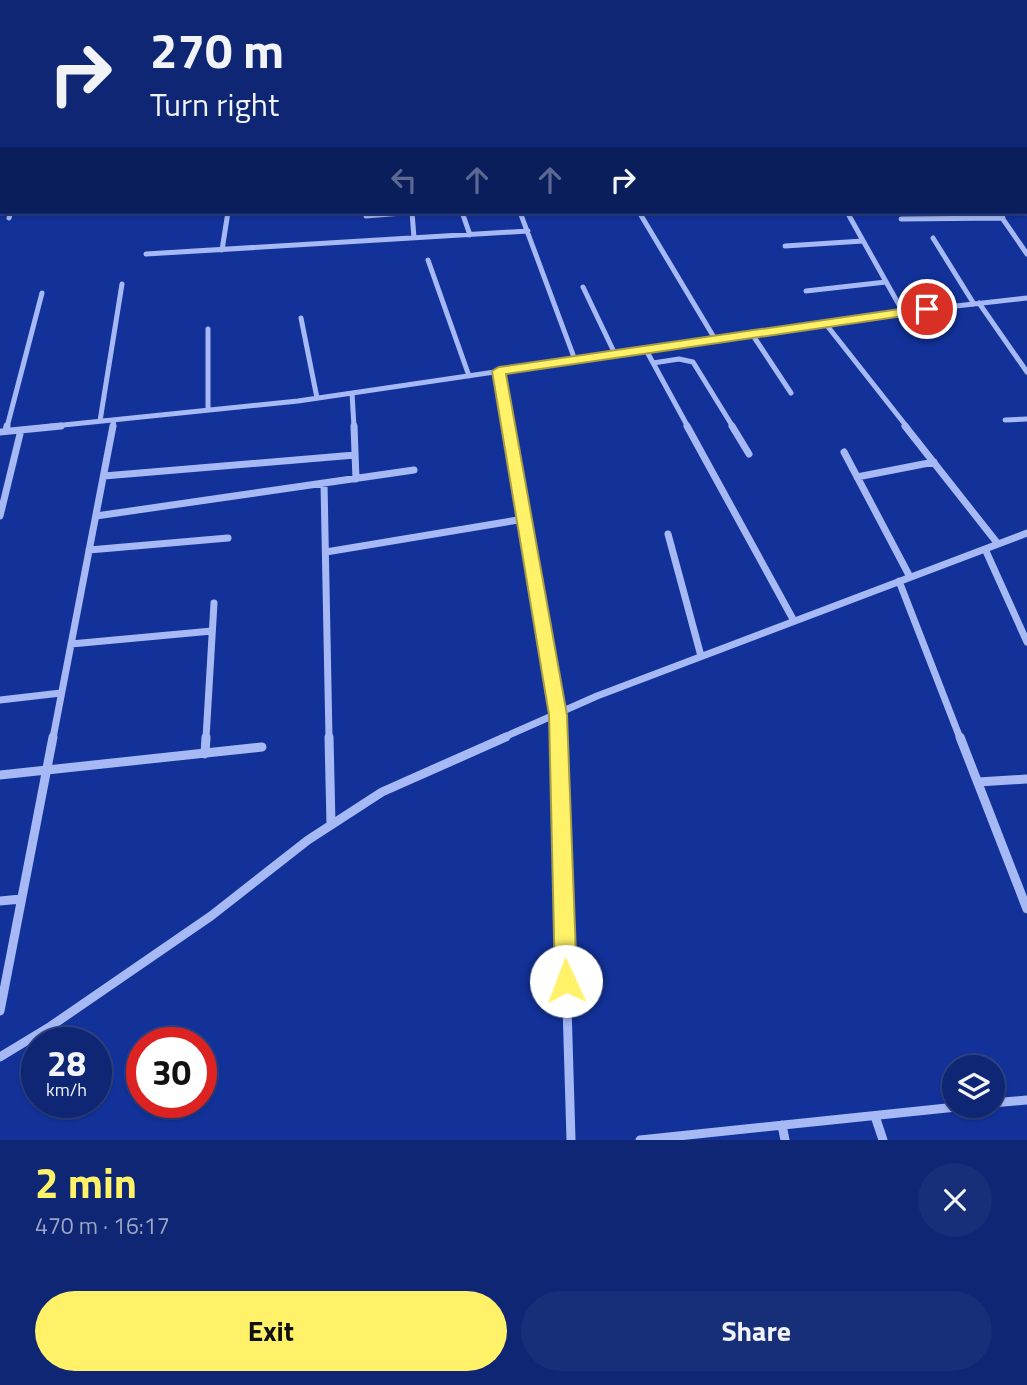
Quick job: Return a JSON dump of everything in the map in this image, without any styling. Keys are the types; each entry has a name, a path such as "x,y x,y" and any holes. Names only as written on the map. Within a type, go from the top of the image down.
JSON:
{"street":[{"path":"222,250 228,214"},
{"path":"366,216 390,214"},
{"path":"413,214 414,238"},
{"path":"463,214 470,235"},
{"path":"521,214 575,360"},
{"path":"640,214 715,339"},
{"path":"848,214 903,312"},
{"path":"1000,214 1027,254"},
{"path":"901,219 1003,218"},
{"path":"146,254 528,231"},
{"path":"933,237 976,303 1027,372"},
{"path":"785,246 863,241"},
{"path":"428,260 469,376"},
{"path":"806,291 886,282"},
{"path":"100,421 122,284"},
{"path":"583,288 615,354"},
{"path":"42,293 3,431 317,398 903,312 1027,298"},
{"path":"301,318 317,398"},
{"path":"825,323 999,544"},
{"path":"208,329 208,410"},
{"path":"752,334 792,393"},
{"path":"646,350 794,621"},
{"path":"653,363 678,359 693,362 749,454"},
{"path":"499,371 558,715 571,1140"},
{"path":"352,393 356,479"},
{"path":"1004,420 1027,419"},
{"path":"0,1011 114,420"},
{"path":"0,516 21,430"},
{"path":"844,452 910,577"},
{"path":"104,476 355,455"},
{"path":"857,477 934,462"},
{"path":"96,516 414,470"},
{"path":"324,483 331,824"},
{"path":"326,552 524,519"},
{"path":"0,1057 51,1026 211,916 331,824 382,792 597,696 1027,533"},
{"path":"668,534 701,656"},
{"path":"89,550 228,538"},
{"path":"985,549 1027,642"},
{"path":"899,581 1027,909"},
{"path":"205,754 214,603"},
{"path":"71,644 212,631"},
{"path":"0,699 61,694"},
{"path":"0,775 262,747"},
{"path":"978,782 1027,779"},
{"path":"0,901 22,899"},
{"path":"1005,1102 1027,1100"},
{"path":"640,1140 942,1108"},
{"path":"875,1115 883,1140"},
{"path":"782,1125 785,1140"}],"route":[{"path":"566,981 558,715 499,371 927,309"}]}
